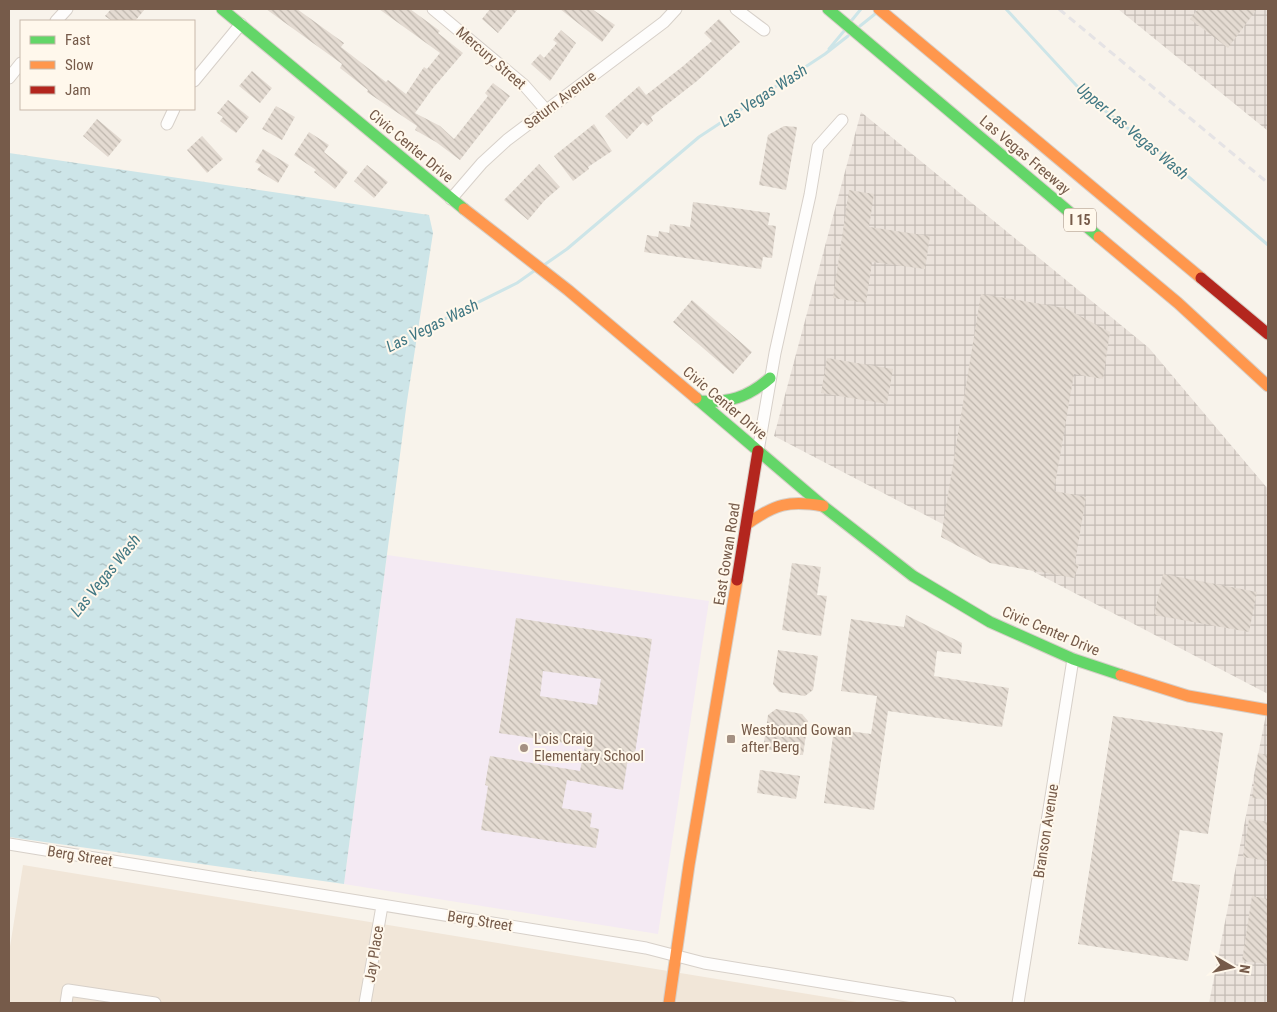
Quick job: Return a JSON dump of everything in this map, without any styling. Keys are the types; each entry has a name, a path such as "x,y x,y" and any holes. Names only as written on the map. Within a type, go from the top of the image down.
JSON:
{"main road":[{"name":"Civic Center Drive","path":"222,9 451,199 514,246 568,290 823,506 913,576 990,622 1073,659 1188,696 1268,710"},
{"name":"Las Vegas Freeway","path":"828,9 1178,303 1268,386"},
{"name":"Las Vegas Freeway","path":"879,9 1268,334"},
{"path":"699,401 726,402 742,399 770,378"},
{"name":"East Gowan Road","path":"668,1003 674,955 758,451"},
{"path":"747,524 779,504 791,501 823,506"}],"street":[{"path":"57,20 67,9"},
{"name":"Mercury Street","path":"433,9 524,85 546,110"},
{"name":"Saturn Avenue","path":"451,199 482,163 507,140 664,22 676,9"},
{"path":"736,9 764,30"},
{"path":"195,80 241,24"},
{"path":"9,78 20,64"},
{"path":"167,124 174,110"},
{"name":"East Gowan Road","path":"758,451 770,378 810,195 818,147 842,120"},
{"name":"Branson Avenue","path":"1018,1003 1073,659"},
{"name":"Berg Street","path":"9,844 646,948 704,963 950,1003"},
{"name":"Jay Place","path":"365,1003 382,906"},
{"path":"66,1003 68,990 155,1003"}],"shaded area":[{"path":"1118,9 1268,9 1268,131"},
{"path":"861,112 1149,348 1268,489 1268,694 774,436"},
{"name":"Lois Craig Elementary School","path":"387,555 709,601 658,934 344,884"},
{"path":"1268,704 1268,1003 1209,1003"},
{"path":"23,865 863,1003 9,1003 9,953"}],"water":[{"path":"9,153 429,215 433,233 407,401 344,884 9,837"}],"building":[{"path":"111,9 145,9 136,20 111,20 105,16"},
{"path":"266,9 297,9 344,43 341,47 386,82 388,80 406,94 424,67 427,69 440,53 379,9 410,9 440,31 438,33 463,53 433,88 415,113 440,126 454,139 488,96 485,93 493,83 510,96 460,160 436,142 415,130 417,126 367,92 368,90 340,68 342,64"},
{"path":"490,9 518,9 498,33 482,19"},
{"path":"560,9 592,9 615,25 602,42"},
{"path":"1198,9 1257,9 1228,48 1190,19"},
{"path":"719,19 740,42 697,81 651,117 653,121 647,126 643,122 627,139 605,116 639,86 646,95 682,67 712,41 704,33"},
{"path":"561,30 576,43 550,81 531,64 540,54 544,58 557,43 553,40"},
{"path":"252,71 272,88 260,103 239,86"},
{"path":"228,100 249,117 236,133 220,121 223,117 217,113"},
{"path":"276,106 295,117 282,140 262,129"},
{"path":"97,119 122,140 108,157 83,136"},
{"path":"594,124 612,151 588,167 589,169 573,181 554,156"},
{"path":"784,126 797,127 786,190 759,185 768,135"},
{"path":"309,132 329,145 324,152 348,172 335,189 314,172 316,170 294,155"},
{"path":"202,136 223,159 207,173 187,150"},
{"path":"263,149 289,165 278,183 257,170 261,165 255,162"},
{"path":"539,164 560,187 545,200 528,220 504,200"},
{"path":"367,165 388,182 374,198 354,181"},
{"path":"849,190 874,194 869,227 930,236 925,269 872,262 866,303 833,298"},
{"path":"693,202 770,213 768,225 776,226 772,258 763,257 761,269 644,252 647,235 658,237 659,231 669,233 670,224 690,227"},
{"path":"981,294 1065,308 1110,332 1103,379 1074,374 1054,491 1086,497 1075,563 1079,565 1074,578 990,563 941,537"},
{"path":"692,300 752,352 733,374 673,322"},
{"path":"827,358 893,369 887,404 821,393"},
{"path":"792,563 821,567 817,595 827,596 821,636 782,630"},
{"path":"1163,574 1257,592 1249,632 1154,615"},
{"path":"906,615 962,643 961,654 937,651 934,676 1009,688 1002,727 888,711 874,810 824,803 834,729 871,734 877,696 841,691 851,619 904,627"},
{"path":"516,618 652,639 635,753 629,752 623,790 567,780 562,808 592,813 590,827 599,829 596,848 481,830 488,786 485,785 490,756 580,771 585,746 499,733","holes":["543,671 601,679 597,705 540,696"]},
{"path":"778,650 818,656 813,690 805,696 779,692 773,684"},
{"path":"776,709 802,714 808,721 803,755 763,749 768,715"},
{"path":"1113,716 1223,733 1208,834 1180,830 1172,881 1200,885 1188,961 1078,944"},
{"path":"1258,753 1268,755 1268,800 1252,798"},
{"path":"760,770 800,776 796,799 757,793"},
{"path":"1249,819 1268,822 1268,861 1243,857"},
{"path":"1252,896 1268,899 1268,964 1242,961"}],"waterway":[{"path":"852,20 861,9"},
{"name":"Upper Las Vegas Wash","path":"1006,9 1087,97 1163,155 1268,245"},
{"name":"Las Vegas Wash","path":"860,26 875,14"},
{"name":"Las Vegas Wash","path":"829,49 844,31"},
{"name":"Las Vegas Wash","path":"544,265 567,249 699,137 825,54 848,36"},
{"name":"Las Vegas Wash","path":"414,334 517,283 534,271"}],"railway":[{"path":"1059,9 1268,183"}],"traffic: fast":[{"path":"222,9 464,209"},
{"path":"828,9 1099,237"},
{"path":"699,401 720,401 737,398 762,385 770,378"},
{"path":"696,398 823,506 913,576 990,622 1073,659 1121,675"}],"traffic: slow":[{"path":"879,9 1201,278"},
{"path":"464,209 568,290 696,398"},
{"path":"1099,237 1178,303 1268,386"},
{"path":"747,524 766,512 783,505 801,503 823,506"},
{"path":"669,1003 689,865 737,580"},
{"path":"1121,675 1188,696 1268,710"}],"traffic: jam":[{"path":"1201,278 1268,334"},
{"path":"737,580 758,451"}],"place":[{"name":"Westbound Gowan after Berg","path":"731,739"},
{"name":"Lois Craig Elementary School","path":"524,748"}]}
